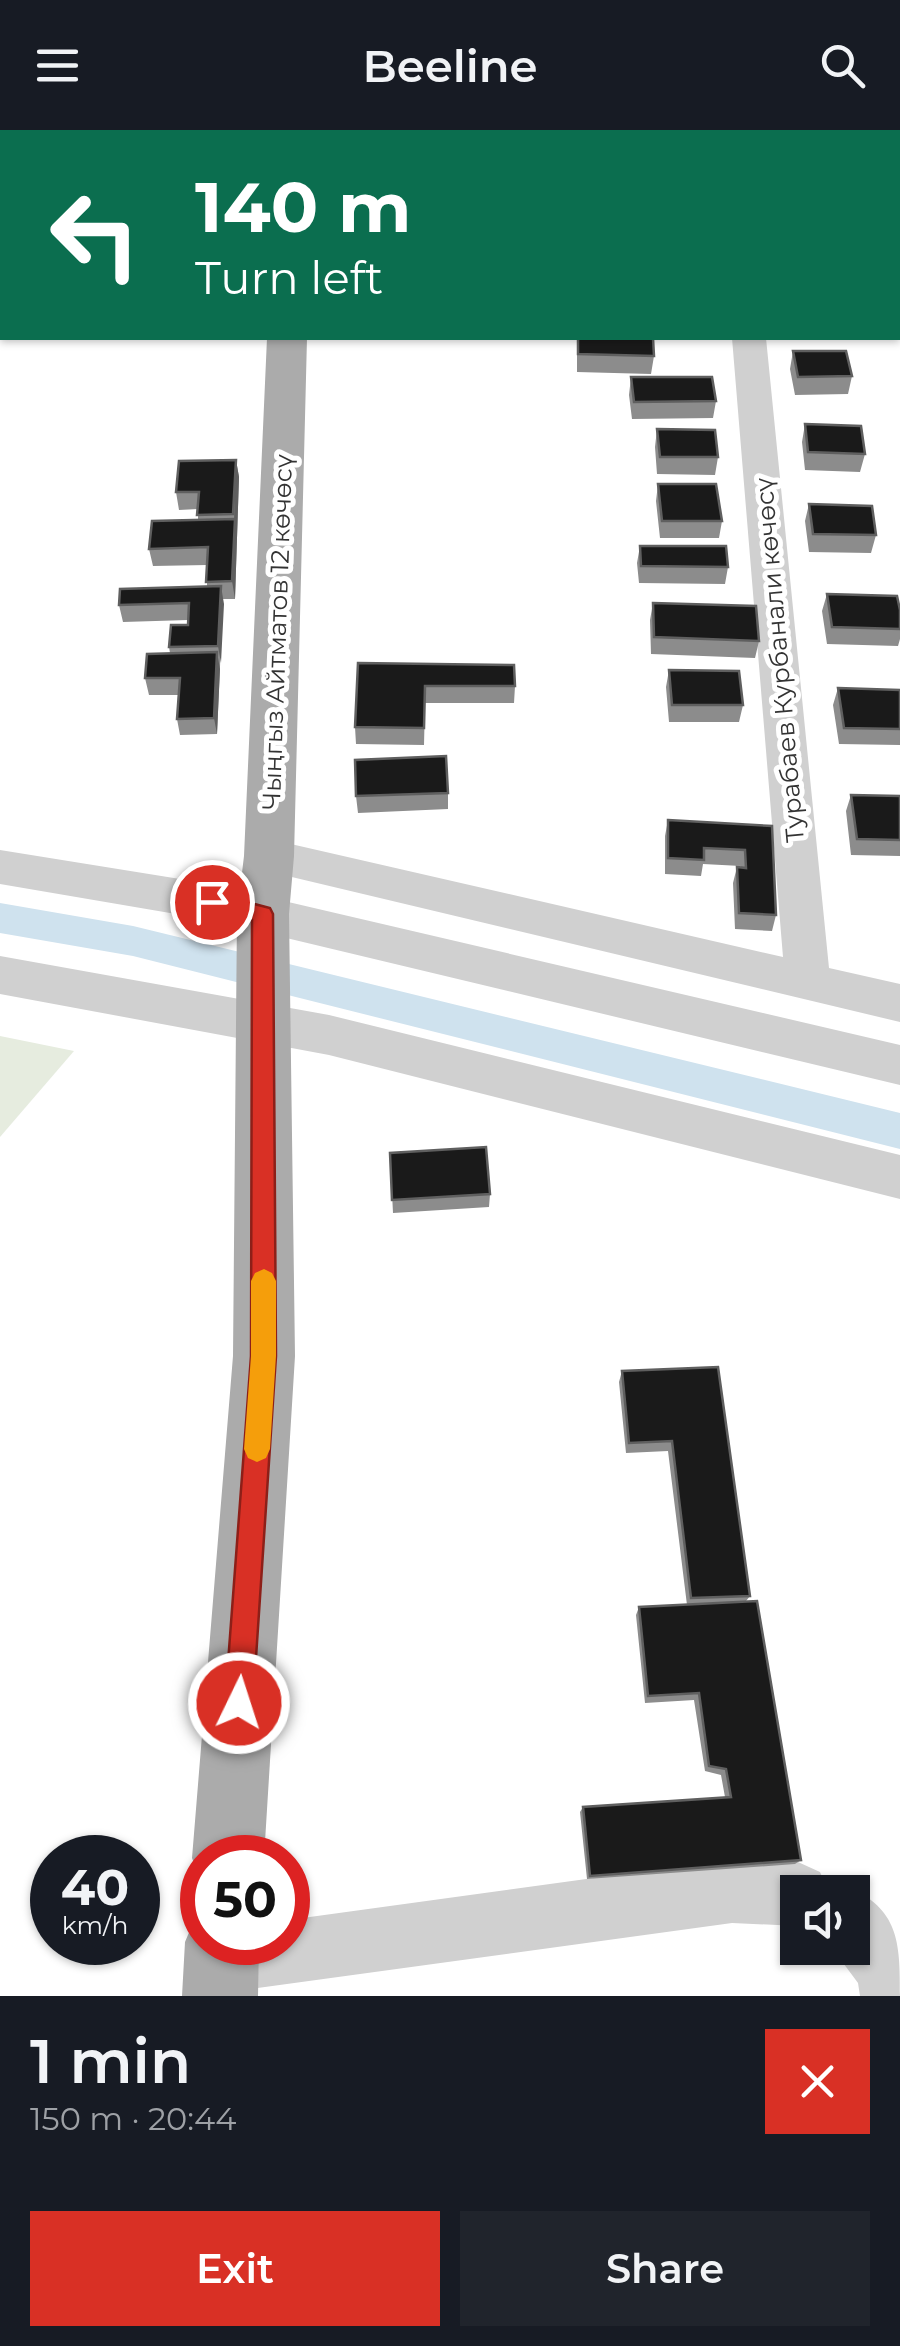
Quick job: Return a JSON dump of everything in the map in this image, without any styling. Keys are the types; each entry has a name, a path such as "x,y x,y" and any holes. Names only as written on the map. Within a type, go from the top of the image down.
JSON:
{"main road":[{"name":"Чыңгыз Айтматов 12 көчөсү","path":"230,1835 264,1356 263,920 269,856 287,340"}],"street":[{"name":"Турабаев Курбанали көчөсү","path":"750,340 788,978"},
{"path":"269,856 900,1003"},
{"path":"0,867 212,902 263,920 900,1066"},
{"path":"0,974 262,1015 900,1177"},
{"path":"734,1026 788,978"},
{"path":"221,1967 732,1891 780,1893"},
{"path":"870,1947 886,1970 893,1996"}],"shaded area":[{"path":"0,1036 74,1051 0,1137"}],"building":[{"path":"578,340 653,340 654,356 578,354"},
{"path":"793,351 846,351 852,376 798,377"},
{"path":"631,377 712,377 716,401 634,402"},
{"path":"805,424 861,426 865,454 808,452"},
{"path":"657,429 715,430 718,457 660,457"},
{"path":"236,460 233,514 197,515 199,492 176,492 179,461"},
{"path":"658,484 716,484 722,521 662,521"},
{"path":"809,504 872,506 876,535 813,534"},
{"path":"235,519 232,581 206,582 208,547 149,549 152,521"},
{"path":"640,546 726,546 728,567 641,566"},
{"path":"221,586 218,646 169,647 171,625 188,625 189,603 119,605 120,589"},
{"path":"827,594 897,596 900,629 832,627"},
{"path":"653,603 756,606 759,641 654,637"},
{"path":"217,652 214,718 177,719 180,678 145,678 147,654"},
{"path":"358,663 514,665 515,686 425,686 424,728 355,727"},
{"path":"669,670 739,671 743,705 672,705"},
{"path":"838,688 900,690 900,729 844,728"},
{"path":"446,756 448,793 356,796 355,760"},
{"path":"851,795 900,796 900,840 857,839"},
{"path":"668,820 772,826 776,915 739,913 737,867 746,868 745,850 704,848 704,860 668,858"},
{"path":"486,1147 490,1194 392,1200 390,1153"},
{"path":"718,1367 750,1596 691,1598 672,1441 629,1443 622,1371"},
{"path":"757,1601 801,1860 590,1876 583,1807 731,1797 726,1769 709,1766 699,1693 648,1696 639,1607"}],"waterway":[{"path":"0,918 133,941 900,1131"}],"slow traffic":[{"path":"257,1449 264,1356 264,1281"}],"route":[{"path":"212,902 263,914 264,1356 239,1703"}]}
